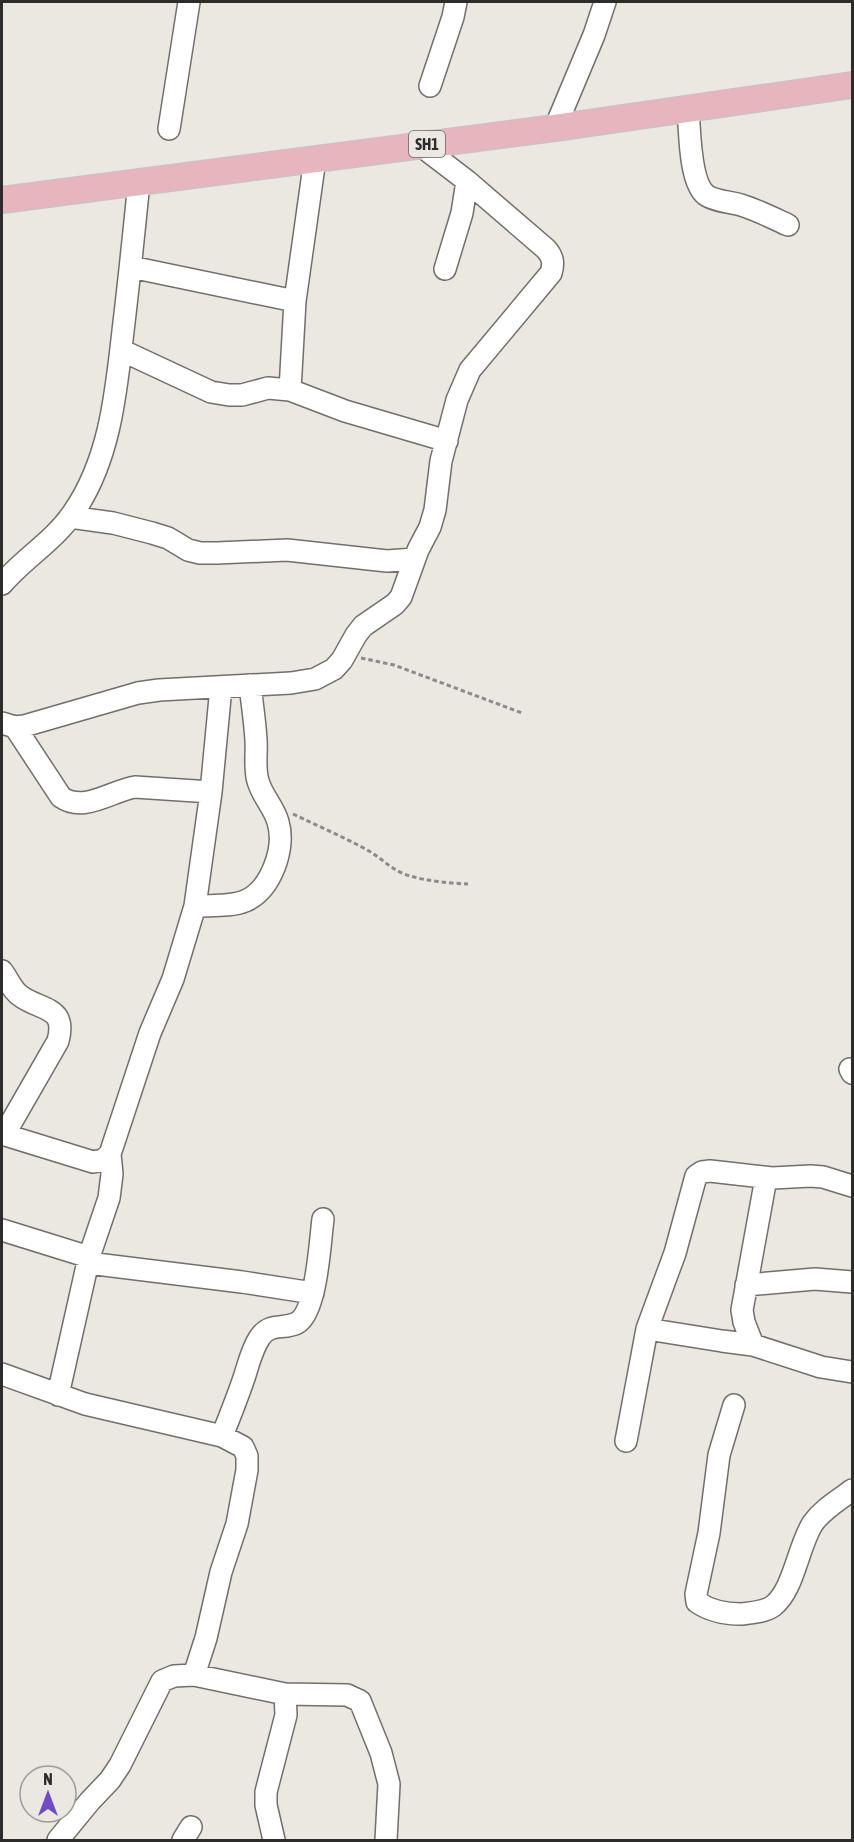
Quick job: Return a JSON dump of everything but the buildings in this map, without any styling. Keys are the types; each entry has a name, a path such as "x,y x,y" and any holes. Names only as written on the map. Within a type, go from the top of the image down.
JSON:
{"main road":[{"name":"SH1","path":"2,200 555,128 852,85"}],"street":[{"path":"168,129 189,2"},
{"path":"430,86 456,2"},
{"path":"555,128 594,35 605,2"},
{"path":"688,110 693,162 701,190 707,196 742,206 788,225"},
{"path":"8,725 24,726 138,693 270,685 315,679 334,669 363,626 395,604 401,597 414,559 430,527 435,510 441,461 458,400 470,370 551,273 554,265 552,256 546,249 467,181 420,145"},
{"path":"290,390 295,301 315,159"},
{"path":"445,269 462,213 467,181"},
{"path":"2,584 70,517 90,481 104,446 121,351 139,182"},
{"path":"131,267 295,301"},
{"path":"121,351 211,392 242,395 268,388 290,390 345,411 447,441"},
{"path":"70,517 113,523 152,533 168,538 188,550 200,552 217,554 287,550 387,561 414,559"},
{"path":"195,906 244,902 255,895 271,877 277,860 279,824 258,781 250,685"},
{"path":"58,1395 89,1260 109,1198 112,1174 110,1154 150,1033 173,979 195,906 211,792 221,687"},
{"path":"8,725 67,802 76,804 90,802 123,789 135,787 211,792"},
{"path":"2,971 21,997 57,1015 61,1031 58,1041 3,1134 93,1162 103,1160 110,1154"},
{"path":"626,1441 647,1329 675,1252 696,1176 710,1171 766,1178 811,1176 823,1177 852,1186"},
{"path":"753,1345 742,1310 766,1178"},
{"path":"222,1436 250,1357 261,1335 274,1326 294,1325 302,1319 308,1308 313,1293 323,1219"},
{"path":"2,1230 89,1260 178,1275 313,1293"},
{"path":"746,1285 815,1279 852,1282"},
{"path":"647,1329 753,1345 821,1367 852,1372"},
{"path":"2,1374 85,1404 222,1436 243,1447 247,1456 247,1470 237,1524 221,1572 206,1638 194,1675"},
{"path":"734,1405 719,1455 709,1533 696,1594 697,1602 706,1608 725,1613 740,1614 772,1608 787,1587 804,1539 814,1521 852,1490"},
{"path":"58,1840 110,1780 120,1765 162,1681 174,1676 194,1675 285,1694 347,1695 360,1701 381,1753 389,1784 386,1840"},
{"path":"274,1840 267,1805 267,1792 286,1715 285,1694"}],"path":[{"path":"342,660 366,658 394,665 522,713"},
{"path":"267,801 358,845 374,854 392,869 422,879 468,884"}]}
